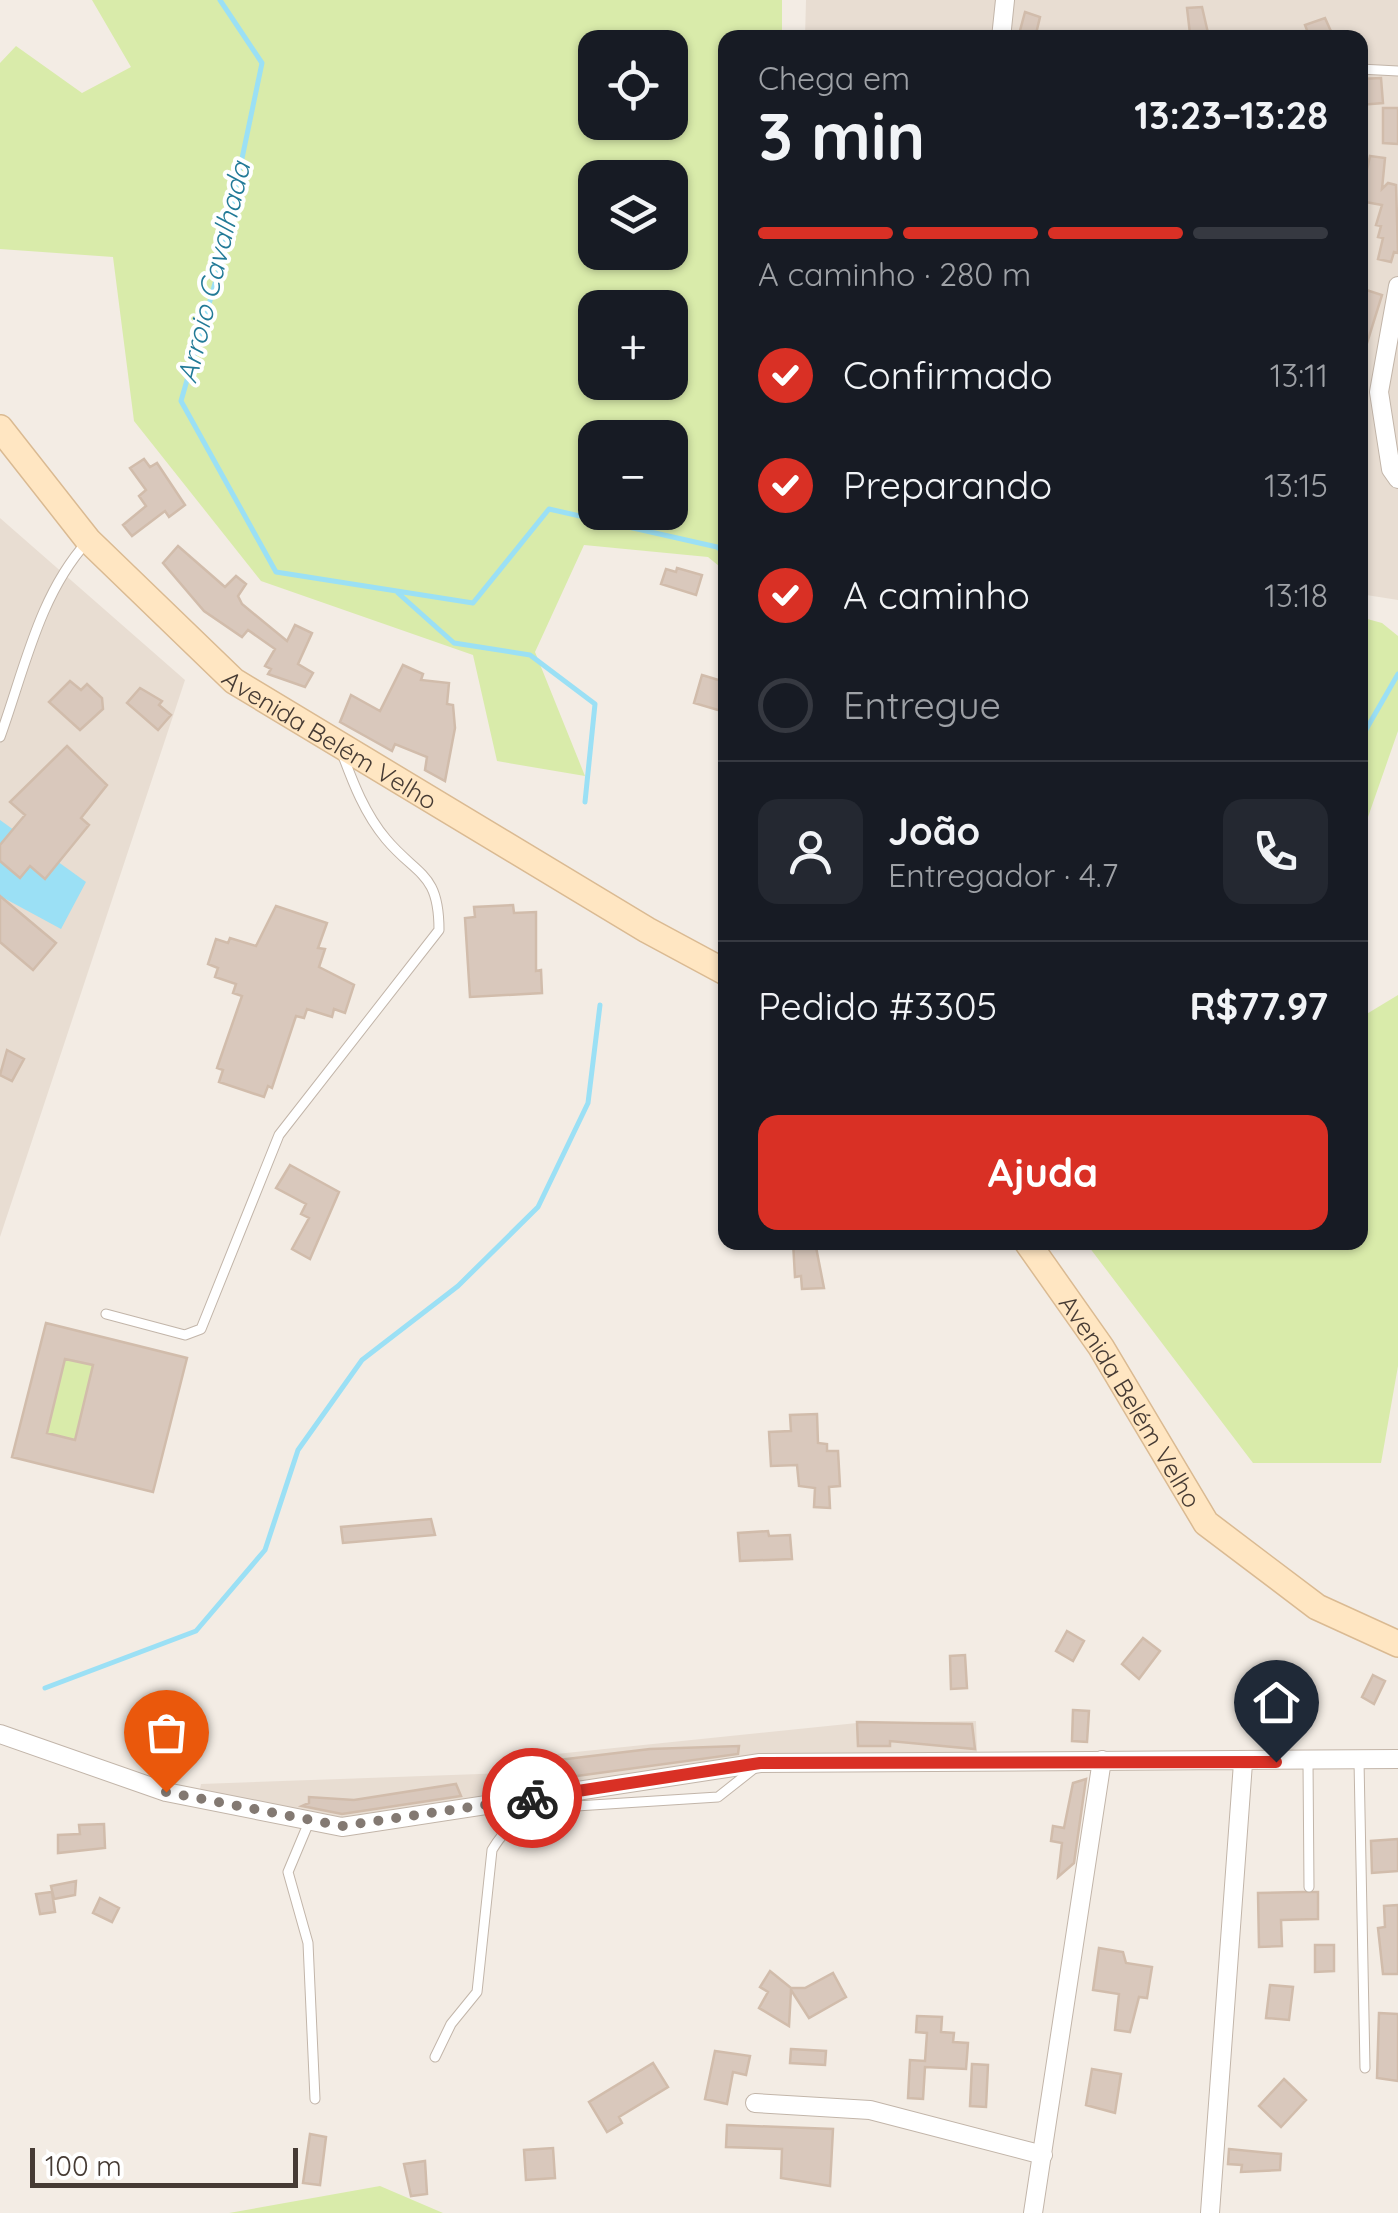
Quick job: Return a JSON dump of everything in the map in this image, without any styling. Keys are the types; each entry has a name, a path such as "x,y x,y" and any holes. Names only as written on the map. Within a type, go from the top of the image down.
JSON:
{"main road":[{"name":"Avenida Belém Velho","path":"0,428 88,540 234,681 340,748 718,968"},
{"name":"Avenida Belém Velho","path":"1033,1250 1101,1347 1206,1523 1317,1607 1398,1644"}],"street":[{"path":"1001,30 1004,0"},
{"path":"1398,286 1379,392 1391,469 1398,478"},
{"path":"0,1734 166,1792 342,1826 760,1763 1244,1763 1398,1759"},
{"path":"1033,2213 1102,1760"},
{"path":"1210,2213 1244,1763"},
{"path":"755,2103 870,2110 1044,2155"}],"lane":[{"path":"1368,69 1398,71"},
{"path":"0,737 47,602 62,569 88,540"},
{"path":"106,1314 185,1335 201,1329 280,1135 440,930 439,904 432,884 387,840 365,807 340,748"},
{"path":"1359,1760 1365,2068"},
{"path":"1308,1762 1309,1886"},
{"path":"435,2057 452,2024 476,1992 492,1850 502,1832 519,1818 545,1808 718,1797 760,1763"},
{"path":"309,1822 288,1872 308,1943 316,2099"}],"shaded area":[{"path":"806,0 1398,0 1398,600 1368,595 1368,30 805,30"},
{"path":"0,518 185,680 0,1237"},
{"path":"976,1721 977,1753 763,1755 343,1822 198,1799 201,1784 507,1773 507,1759 857,1723"}],"green space":[{"path":"92,0 782,0 782,30 718,30 718,565 708,557 584,545 535,652 585,776 497,761 473,655 261,581 134,421 113,257 0,249 0,63 16,46 82,93 131,67"},
{"path":"1368,619 1382,623 1398,636 1398,731 1368,817"},
{"path":"1398,995 1398,1366 1381,1463 1253,1463 1091,1250 1368,1250 1368,1013"},
{"path":"65,1359 93,1365 75,1440 47,1433"},
{"path":"380,2186 443,2213 229,2213"}],"water":[{"path":"0,820 86,882 61,929 0,896"}],"building":[{"path":"1202,7 1207,30 1190,30 1187,8"},
{"path":"1025,12 1040,17 1037,30 1020,30"},
{"path":"1325,18 1330,30 1307,30 1305,25"},
{"path":"1381,78 1383,103 1368,104 1368,79"},
{"path":"1383,108 1398,108 1398,144 1383,143"},
{"path":"1370,156 1385,158 1382,189 1388,183 1396,185 1398,253 1394,252 1391,262 1378,259 1383,238 1378,237 1381,226 1376,225 1382,205 1368,202"},
{"path":"1368,291 1382,295 1368,340"},
{"path":"144,459 150,467 157,463 185,505 169,517 165,511 132,536 123,525 146,506 139,496 146,490 130,468"},
{"path":"178,546 225,587 236,576 246,584 238,596 242,604 287,641 295,625 312,633 298,664 313,673 305,687 268,674 271,669 265,666 275,649 248,630 242,637 204,611 163,563"},
{"path":"677,568 702,575 696,595 661,584 666,569 676,572"},
{"path":"403,665 423,674 421,680 449,683 447,704 453,705 455,728 445,781 425,770 427,757 395,744 392,751 340,722 351,695 380,711"},
{"path":"702,675 718,680 718,710 694,703"},
{"path":"70,681 81,690 87,684 102,698 103,709 80,730 49,702"},
{"path":"140,688 162,701 159,705 171,715 158,730 127,703"},
{"path":"67,746 107,785 81,818 89,825 45,879 30,866 20,878 0,861 0,845 25,815 10,802"},
{"path":"0,896 56,943 33,970 0,942"},
{"path":"513,905 514,913 536,912 536,971 541,970 542,993 470,997 465,918 475,917 474,907"},
{"path":"276,906 327,923 318,948 325,949 319,967 354,985 345,1013 334,1009 332,1017 307,1009 304,1018 296,1016 272,1088 268,1086 264,1097 219,1082 223,1070 217,1068 242,996 233,993 236,984 215,977 218,968 208,964 216,939 228,943 230,938 256,946"},
{"path":"7,1050 24,1059 12,1081 0,1075"},
{"path":"290,1165 339,1192 310,1259 292,1249 309,1218 301,1214 306,1204 276,1188"},
{"path":"793,1250 817,1250 824,1288 802,1289 801,1276 795,1277"},
{"path":"46,1323 187,1358 153,1492 12,1457","holes":["65,1359 93,1365 75,1440 47,1433"]},
{"path":"817,1414 818,1443 827,1444 827,1451 838,1451 840,1486 829,1487 830,1508 814,1507 815,1488 799,1486 797,1465 771,1466 769,1432 791,1431 790,1415"},
{"path":"431,1519 435,1535 343,1543 341,1527"},
{"path":"768,1531 769,1536 790,1535 792,1559 740,1561 738,1533"},
{"path":"1067,1631 1084,1641 1073,1661 1056,1651"},
{"path":"1143,1638 1160,1651 1139,1679 1122,1664"},
{"path":"965,1655 967,1688 951,1689 950,1656"},
{"path":"1373,1675 1385,1681 1374,1704 1362,1697"},
{"path":"1073,1710 1089,1711 1087,1742 1072,1741"},
{"path":"857,1722 972,1724 975,1749 890,1741 890,1746 858,1746"},
{"path":"739,1746 738,1754 511,1785 508,1766 650,1749"},
{"path":"1086,1779 1074,1863 1058,1877 1062,1843 1051,1841 1053,1826 1064,1828 1073,1783"},
{"path":"456,1784 461,1796 342,1814 302,1806 309,1803 309,1797 354,1800"},
{"path":"104,1824 105,1848 58,1853 58,1835 80,1834 79,1825"},
{"path":"1398,1839 1398,1871 1372,1873 1371,1841"},
{"path":"76,1881 75,1895 54,1899 51,1886"},
{"path":"52,1892 55,1912 40,1914 36,1894"},
{"path":"1318,1892 1318,1919 1281,1920 1282,1946 1259,1947 1258,1893"},
{"path":"100,1898 119,1908 112,1922 93,1913"},
{"path":"1398,1905 1398,1974 1383,1974 1378,1928 1385,1927 1384,1906"},
{"path":"1315,1945 1334,1945 1334,1971 1315,1972"},
{"path":"1099,1948 1123,1952 1126,1963 1152,1967 1147,1998 1139,1997 1130,2032 1115,2030 1119,1994 1093,1990"},
{"path":"770,1971 791,1988 805,1988 833,1973 846,1997 809,2018 791,1990 789,2026 759,2008 768,1992 760,1987"},
{"path":"1270,1985 1293,1987 1289,2020 1266,2018"},
{"path":"1379,2013 1398,2014 1398,2081 1377,2078"},
{"path":"917,2016 942,2017 941,2032 954,2033 953,2042 968,2043 966,2069 925,2067 923,2099 908,2098 910,2060 925,2061 927,2033 916,2032"},
{"path":"791,2049 826,2051 825,2065 790,2063"},
{"path":"715,2051 750,2056 746,2075 733,2072 727,2104 705,2099"},
{"path":"653,2063 668,2087 619,2117 622,2123 607,2132 589,2102"},
{"path":"972,2064 988,2065 986,2107 970,2106"},
{"path":"1092,2069 1121,2074 1115,2113 1086,2105"},
{"path":"1284,2079 1306,2100 1281,2127 1259,2106"},
{"path":"727,2125 833,2129 830,2186 781,2178 782,2149 726,2147"},
{"path":"310,2134 326,2137 320,2185 303,2183"},
{"path":"553,2148 555,2178 526,2180 524,2150"},
{"path":"1229,2149 1281,2154 1280,2170 1241,2172 1242,2165 1228,2164"},
{"path":"425,2161 427,2194 411,2196 404,2164"}],"waterway":[{"name":"Arroio Cavalhada","path":"220,0 262,63 218,273 181,401 276,572 473,603 549,509 718,548"},
{"path":"398,593 454,643 530,655 595,704 585,802"},
{"name":"Arroio Cavalhada","path":"1368,726 1398,674"},
{"path":"45,1688 196,1631 265,1550 298,1450 362,1360 458,1286 538,1207 588,1103 600,1005"}],"way so far":[{"path":"166,1792 342,1826 532,1798"}],"route":[{"path":"532,1798 760,1763 1276,1762"}]}
